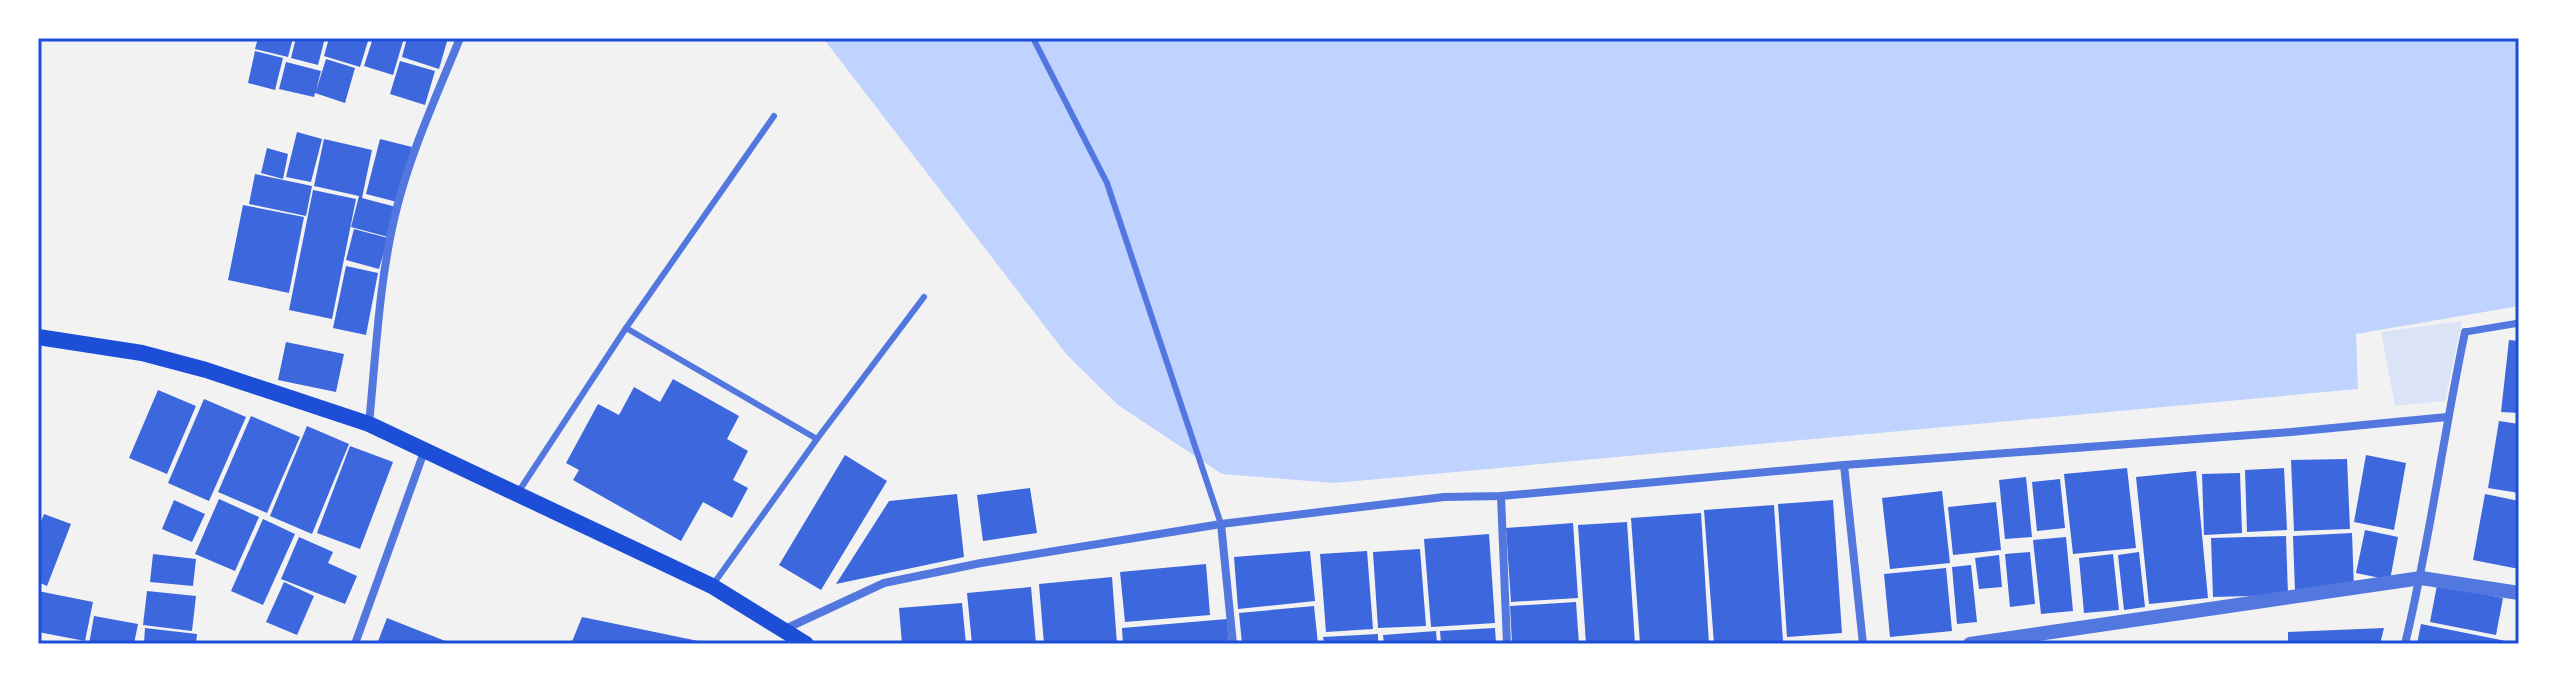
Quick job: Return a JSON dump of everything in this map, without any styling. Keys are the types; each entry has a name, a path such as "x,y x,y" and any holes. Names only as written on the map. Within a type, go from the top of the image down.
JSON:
{"main road":[{"path":"38,337 142,353 206,370 369,424 712,586 806,644"}],"street":[{"path":"369,424 385,269 397,208 409,167 460,38"},
{"path":"2405,644 2421,578 2447,417 2465,332 2519,323"},
{"path":"785,629 884,583 981,563 1221,524 1444,497 1501,496 2447,417"},
{"path":"355,644 425,448"},
{"path":"1844,465 1863,644"},
{"path":"1501,496 1507,644"},
{"path":"1221,524 1233,644"},
{"path":"1970,644 2421,578 2519,593"}],"lane":[{"path":"1033,38 1107,183 1221,524"},
{"path":"517,494 626,328 774,116"},
{"path":"712,586 924,297"},
{"path":"626,328 817,439"}],"shaded area":[{"path":"2462,321 2445,401 2395,406 2381,332"}],"water":[{"path":"823,38 2519,38 2519,306 2356,334 2358,389 1334,483 1222,474 1118,405 1067,355"}],"building":[{"path":"258,38 293,38 288,57 255,49"},
{"path":"296,38 325,38 318,65 291,58"},
{"path":"329,38 369,38 360,67 324,56"},
{"path":"373,38 404,38 393,75 364,66"},
{"path":"407,38 448,38 439,69 402,57"},
{"path":"255,51 283,58 275,90 248,83"},
{"path":"326,59 355,68 345,103 315,93 314,97 279,89 286,62 321,71 316,91"},
{"path":"400,61 435,71 425,105 390,94"},
{"path":"297,132 322,139 311,182 286,177"},
{"path":"324,139 372,150 362,198 396,207 388,237 351,227 359,196 314,186"},
{"path":"380,139 412,147 397,202 366,194"},
{"path":"267,148 288,154 283,179 261,173"},
{"path":"255,174 312,186 306,216 249,204"},
{"path":"313,190 356,199 332,319 289,310"},
{"path":"243,205 304,217 289,293 228,280"},
{"path":"354,229 388,238 379,269 346,260"},
{"path":"346,266 378,273 366,335 333,328"},
{"path":"2509,340 2519,341 2519,413 2501,412"},
{"path":"286,342 344,354 336,392 278,380"},
{"path":"673,379 739,416 727,439 748,451 733,480 748,488 732,518 703,502 681,541 573,480 579,470 566,463 598,404 619,415 634,387 660,402"},
{"path":"158,390 196,406 167,474 129,458"},
{"path":"204,399 246,417 209,501 168,483"},
{"path":"251,416 300,437 267,513 218,492"},
{"path":"2499,421 2519,424 2519,493 2488,488"},
{"path":"307,426 349,444 312,534 270,516"},
{"path":"350,446 393,462 360,549 317,533"},
{"path":"845,455 887,481 821,590 779,565"},
{"path":"2366,455 2406,463 2394,530 2354,522"},
{"path":"2347,459 2350,529 2294,531 2291,460"},
{"path":"2127,468 2136,548 2073,554 2064,474"},
{"path":"2284,468 2287,530 2247,532 2245,470"},
{"path":"2196,471 2208,598 2149,604 2136,477"},
{"path":"2240,473 2242,533 2204,535 2202,474"},
{"path":"2026,477 2032,537 2005,539 1999,480"},
{"path":"2060,479 2065,528 2037,531 2032,482"},
{"path":"1030,488 1037,533 983,541 977,495"},
{"path":"1942,491 1950,563 1890,569 1882,498"},
{"path":"957,494 964,557 836,584 889,501"},
{"path":"2485,494 2519,501 2519,569 2473,560"},
{"path":"219,499 259,517 235,571 195,554"},
{"path":"174,500 205,514 192,542 162,529"},
{"path":"1833,500 1842,633 1787,637 1778,504"},
{"path":"1996,502 2001,550 1953,555 1948,507"},
{"path":"1774,505 1783,642 1714,644 1704,510"},
{"path":"1701,513 1709,644 1640,644 1631,518"},
{"path":"44,514 71,524 47,586 38,582 38,529"},
{"path":"263,519 295,534 263,605 231,591"},
{"path":"1627,522 1635,644 1586,644 1578,525"},
{"path":"1573,523 1578,598 1511,602 1506,528"},
{"path":"2365,530 2398,537 2390,580 2356,573"},
{"path":"2352,533 2354,590 2295,591 2293,536"},
{"path":"1489,534 1495,623 1431,627 1424,539"},
{"path":"2286,536 2288,595 2213,597 2211,538"},
{"path":"299,537 333,552 328,563 357,576 345,604 281,579"},
{"path":"2066,537 2073,611 2041,614 2033,540"},
{"path":"1420,549 1426,626 1378,628 1373,552"},
{"path":"1310,551 1315,601 1238,609 1234,557"},
{"path":"1367,551 1373,629 1326,632 1320,554"},
{"path":"2030,552 2035,604 2010,607 2005,554"},
{"path":"2139,552 2145,607 2124,610 2118,555"},
{"path":"153,554 196,559 193,586 150,582"},
{"path":"2113,554 2119,610 2084,613 2079,558"},
{"path":"1999,555 2002,587 1979,589 1975,558"},
{"path":"1206,564 1210,615 1125,622 1120,572"},
{"path":"1971,565 1977,622 1957,624 1952,567"},
{"path":"1946,568 1952,631 1890,637 1884,574"},
{"path":"1112,577 1117,644 1044,644 1039,584"},
{"path":"284,582 314,596 297,635 266,622"},
{"path":"2437,585 2503,598 2496,635 2430,622"},
{"path":"1031,587 1036,644 972,644 967,593"},
{"path":"38,591 93,602 85,641 38,632"},
{"path":"147,591 196,596 192,631 143,625"},
{"path":"1576,602 1579,644 1512,644 1510,606"},
{"path":"962,603 966,644 902,644 899,608"},
{"path":"1314,606 1318,644 1242,644 1239,613"},
{"path":"94,616 138,624 134,644 89,644"},
{"path":"582,617 708,643 708,644 571,644"},
{"path":"387,618 453,644 377,644"},
{"path":"1227,619 1229,644 1123,644 1122,628"},
{"path":"2421,624 2506,641 2505,644 2417,644"},
{"path":"145,628 197,634 196,644 144,644"},
{"path":"1495,628 1496,644 1441,644 1440,631"},
{"path":"2384,628 2380,644 2288,644 2288,632"},
{"path":"1436,631 1437,644 1384,644 1383,635"},
{"path":"1378,634 1378,644 1324,644 1323,637"}]}
